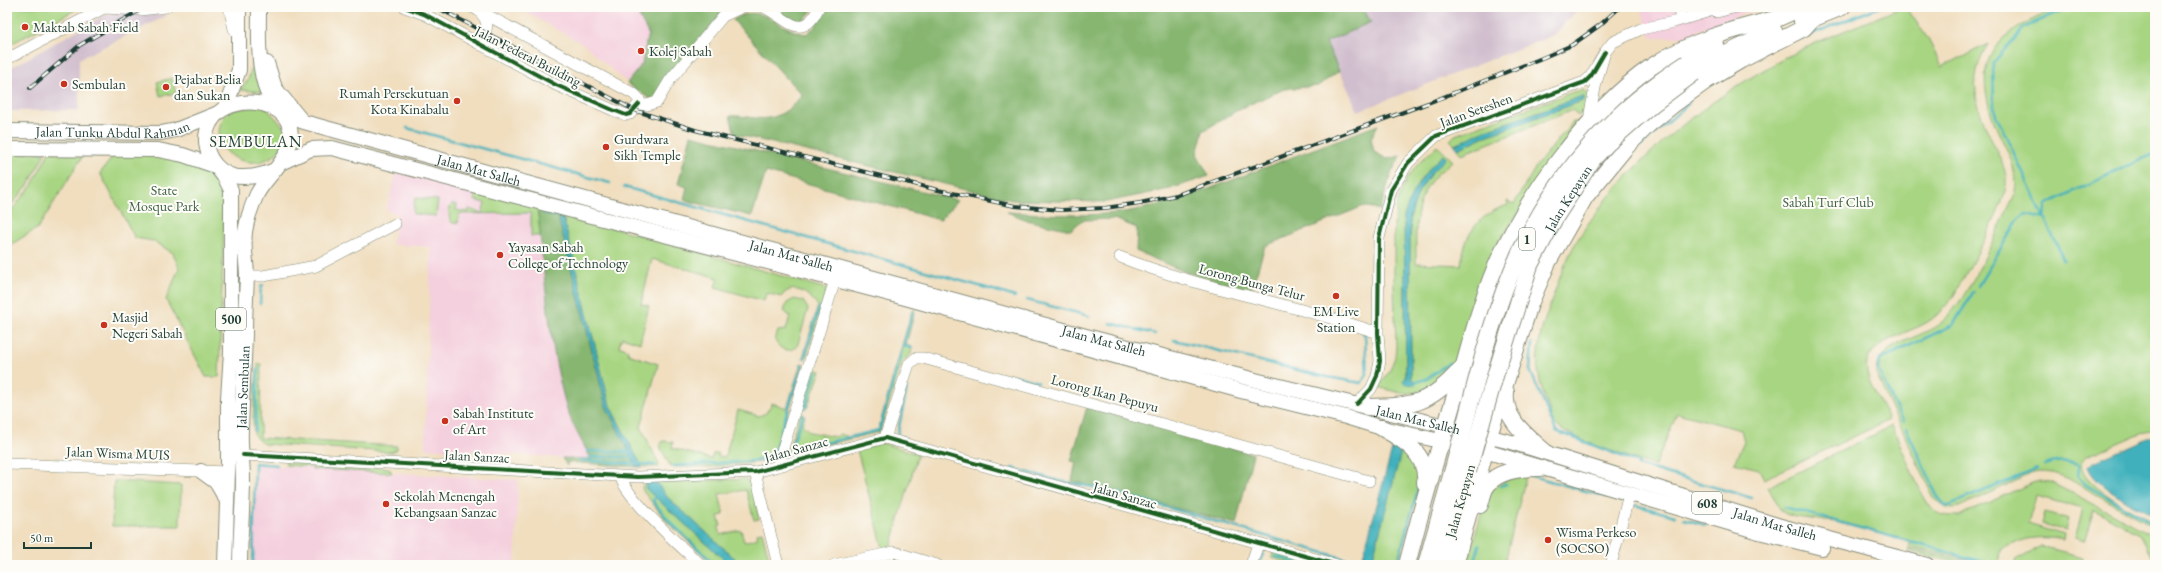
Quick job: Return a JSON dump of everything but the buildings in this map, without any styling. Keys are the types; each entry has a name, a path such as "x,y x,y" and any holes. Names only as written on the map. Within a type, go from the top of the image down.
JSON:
{"highway":[{"name":"Jalan Kepayan","path":"1442,565 1495,376 1530,264 1555,218 1593,159 1624,128 1673,87 1691,68 1723,41 1775,19 1842,7"},
{"name":"Jalan Kepayan","path":"1426,565 1496,314 1521,250 1557,187 1598,135 1645,92 1691,68 1715,60 1807,13"},
{"path":"1455,565 1465,532 1489,436 1530,304 1548,262 1573,216 1596,183 1637,136 1674,104 1706,81 1741,60 1804,28 1807,13"},
{"path":"1407,565 1424,497 1485,294 1504,248 1550,172 1590,122 1613,99 1652,67 1719,33 1775,19"},
{"path":"1362,406 1397,407 1414,404 1441,390 1464,366"},
{"path":"1507,382 1506,409 1522,432 1544,451"},
{"path":"1382,428 1402,439 1418,455 1425,467 1424,497"},
{"path":"1465,532 1474,524 1487,486 1496,477 1508,472 1540,468"}],"main road":[{"name":"500","path":"215,166 208,155 206,142 209,126 221,110 239,70 239,7"},
{"name":"500","path":"261,10 261,74 266,95 288,122 290,130 287,152 279,166"},
{"path":"260,33 268,70 275,88 304,122"},
{"path":"221,110 235,103 255,103 278,111"},
{"name":"Jalan Tunku Abdul Rahman","path":"7,131 161,133 176,130 221,110"},
{"name":"Jalan Mat Salleh","path":"278,111 304,122 1079,334 1259,382 1446,425 1544,451 1777,525 1927,565"},
{"name":"Jalan Mat Salleh","path":"279,166 311,149 332,148 836,280 1241,391 1346,416 1382,428 1485,451 1759,532 1888,565"},
{"name":"Jalan Tunku Abdul Rahman","path":"7,149 158,150 183,155 215,166"},
{"name":"500","path":"183,155 202,166 219,186 222,192 230,235"},
{"path":"215,166 235,176 258,175 279,166"},
{"name":"Jalan Sembulan","path":"215,166 225,178 231,190 231,352 228,398 228,504 225,565"},
{"name":"Jalan Sembulan","path":"240,565 243,489 241,432 247,276 244,244 246,224 258,193 279,166"},
{"path":"230,235 236,268 247,276"},
{"path":"241,432 237,440 236,461 228,472 243,489"},
{"path":"201,471 216,482 228,504"},
{"path":"226,533 234,528 241,517"}],"street":[{"path":"7,59 105,8 166,7"},
{"path":"229,7 232,13 235,33 240,37"},
{"name":"Jalan Federal Building","path":"405,7 424,14 556,85 620,113 630,114 639,104 639,99 634,94 475,9"},
{"path":"639,104 657,102 670,80 723,16 739,7"},
{"path":"764,7 776,13 792,26 800,28 807,24 819,7"},
{"path":"1677,7 1682,19"},
{"path":"1701,14 1724,7"},
{"path":"1701,14 1726,12 1737,7"},
{"path":"475,9 486,19 487,26 480,45"},
{"name":"Jalan Seteshen","path":"1362,406 1377,376 1380,361 1378,333 1379,238 1391,190 1408,163 1436,136 1565,90 1588,79 1613,42 1626,35 1641,29 1701,14"},
{"path":"1590,122 1590,113 1594,94 1605,52"},
{"name":"Jalan Seteshen","path":"1565,90 1587,89 1594,94"},
{"path":"247,276 264,276 316,266 395,224"},
{"name":"Lorong Bunga Telur","path":"1120,257 1189,281 1351,324 1378,333"},
{"path":"778,464 836,280"},
{"name":"Lorong Ikan Pepuyu","path":"885,438 909,364 916,358 923,358 1369,481"},
{"name":"Jalan Sanzac","path":"243,455 638,477 755,472 778,464 885,438 1337,565"},
{"name":"Jalan Wisma MUIS","path":"7,464 228,472"},
{"path":"755,472 778,565"},
{"path":"620,476 634,496 665,532 700,565"},
{"path":"1611,565 1629,494"},
{"path":"1251,565 1258,544"},
{"path":"834,565 886,552 894,552 932,564"}],"shaded area":[{"name":"Kolej Sabah","path":"516,7 729,7 650,99 619,76 585,45"},
{"path":"1362,7 1580,7 1554,35 1358,111 1326,42 1371,22"},
{"path":"1641,7 1761,7 1681,37 1650,37"},
{"path":"120,12 168,15 79,59 79,110 7,111 7,70 103,16"},
{"path":"397,170 537,206 552,335 559,378 568,411 591,460 425,448 431,247 392,244 397,214 386,210"},
{"name":"Sekolah Menengah Kebangsaan Sanzac","path":"257,465 518,480 515,565 254,565"}],"green space":[{"name":"Maktab Sabah Field","path":"7,7 81,7 7,46"},
{"path":"634,7 729,7 721,14 654,99 650,99 627,83 642,64 648,33"},
{"path":"770,7 815,7 799,25"},
{"path":"824,7 1362,7 1371,22 1326,42 1339,71 1318,86 1284,89 1241,108 1203,131 1197,154 1209,176 1170,189 1106,202 1012,200 735,134 730,116 760,118 773,117 787,110 802,95 733,20 753,13 770,18 796,31 806,34 815,27"},
{"name":"Sabah Turf Club","path":"1902,7 1906,7 1928,39 1942,67 1988,44 1981,58 1977,72 1977,97 1984,123 2004,167 2006,185 2004,196 1992,225 1953,297 1940,312 1928,322 1886,341 1878,347 1871,354 1867,362 1867,372 1873,390 1889,420 1764,479 1759,469 1734,463 1744,441 1741,430 1677,413 1655,466 1590,443 1556,425 1551,418 1539,377 1538,348 1543,325 1573,248 1598,211 1620,184 1645,158 1672,134 1731,90 1805,48"},
{"path":"2059,7 2155,7 2155,427 2085,457 2082,466 2085,475 2094,485 2121,504 2155,521 2155,527 2067,478 2045,472 2031,474 1959,507 1951,508 1944,506 1933,496 1876,374 1878,364 1883,355 1891,348 1924,333 1943,321 1963,297 1982,264 2013,198 2016,188 2012,162 1995,124 1987,95 1985,76 1989,60 1996,47 2007,36 2039,16"},
{"path":"253,62 264,92 240,90 248,80"},
{"name":"Pejabat Belia dan Sukan","path":"172,78 176,93 160,96 157,82"},
{"path":"1583,90 1592,97 1589,106 1578,116 1573,110 1462,154 1458,149 1483,137 1585,100 1583,96 1481,132 1455,145 1450,140 1455,135 1573,92"},
{"path":"263,105 288,131 282,147 268,159 255,162 243,161 232,156 224,148 219,137 220,125 228,111"},
{"path":"1573,122 1583,122 1498,243 1486,272 1457,362 1449,377 1423,391 1414,393 1400,393 1378,387 1389,372 1395,357 1394,225 1397,203 1406,180 1417,165 1437,146 1453,161 1434,177 1421,199 1416,230 1416,263 1461,265 1465,244 1474,227 1488,214 1508,205 1507,201 1514,204 1537,165","holes":["1443,155 1446,158 1432,172 1419,191 1410,217 1411,378 1415,382 1403,381 1406,377 1404,217 1410,199 1424,175"]},
{"path":"1378,125 1371,138 1374,152 1387,159 1401,156 1392,171 1380,210 1364,206 1265,246 1251,291 1185,272 1136,251 1137,228 1114,219 1082,220 1071,230 1030,221 1007,212 1088,215 1116,213 1154,206 1210,189"},
{"path":"691,135 958,200 940,220 766,172 752,216 684,200 687,187 678,184"},
{"name":"State Mosque Park","path":"119,149 170,152 208,170 221,188 224,225 219,377 206,377 166,300 179,268 173,253 153,241 135,238 100,173"},
{"path":"49,152 84,154 38,228 7,247 7,216 32,185"},
{"path":"7,153 45,153 29,184 7,210"},
{"path":"477,191 537,206 541,236 531,236 531,213 459,214 458,223 452,223 449,214 452,204 457,205 456,210 468,212 469,209 482,213 485,203 474,200"},
{"path":"415,198 438,200 436,216 413,214"},
{"path":"537,206 557,212 606,406 637,467 567,462 567,466 562,458 591,459 569,416 555,359"},
{"path":"562,213 827,289 806,359 803,357 818,306 806,294 795,290 785,292 781,297 766,293 764,301 715,287 718,278 652,259 641,304 649,306 640,343 622,337 619,346 628,350 628,354 658,364 641,427 659,467 642,467 610,406"},
{"path":"794,299 803,301 808,309 797,347 790,350 784,350 775,340 778,331 786,330 790,316 784,311 787,303"},
{"path":"912,310 915,310 906,345 912,347 911,354 902,362 880,432 789,453 789,447 800,414 805,416 802,424 810,432 836,437 840,434 849,437 878,430"},
{"path":"801,363 804,364 775,454 770,461 711,467 671,467 660,447 662,441 673,442 672,448 711,459 713,454 718,453 718,456 725,457 738,410 759,416 766,413 772,403 787,408"},
{"path":"258,364 261,364 260,438 397,446 397,449 392,452 264,444 259,441 255,436 253,423"},
{"path":"813,369 821,371 807,408 802,404"},
{"path":"1087,407 1253,454 1236,524 1072,481 1076,462 1071,461"},
{"path":"1892,426 1923,495 1937,513 1958,516 2032,483 2040,481 2051,482 2155,536 2155,563 2140,534 2094,510 2084,541 2075,538 2083,509 2036,496 2028,524 2064,535 2063,540 2031,538 2017,542 2001,549 2000,559 1995,565 1909,547 1911,542 1835,522 1795,517 1781,511 1768,487"},
{"path":"1397,438 1411,451 1421,482 1398,565 1359,565 1359,562 1371,564 1402,448 1393,446"},
{"path":"882,443 918,454 891,546 883,548 857,450"},
{"path":"286,462 389,468 392,473 312,469 312,467 285,465"},
{"path":"1526,476 1504,565 1468,565 1485,502 1492,489 1504,481"},
{"path":"746,479 751,484 759,519 754,520 746,490 719,494 724,515 718,516 721,526 718,527 720,535 741,530 744,542 758,538 757,533 762,532 771,565 742,565 667,497 656,482"},
{"path":"114,481 181,485 180,526 112,526"},
{"path":"645,482 646,489 730,565 714,565 668,523 643,491 642,487"},
{"path":"2045,512 2069,519 2066,531 2042,524"},
{"path":"2041,546 2083,557 2081,565 2017,565 2017,559"},
{"path":"1910,549 1983,565 1966,565 1909,551"},
{"path":"1273,550 1327,565 1295,565 1272,558"}],"water":[{"path":"1583,96 1585,100 1483,137 1458,149 1455,145 1481,132"},
{"path":"1443,155 1446,158 1432,172 1419,191 1410,217 1411,378 1415,384 1407,385 1403,381 1406,377 1404,217 1410,200 1419,183 1430,168"},
{"path":"557,212 562,213 610,406 642,467 637,467 606,406"},
{"path":"2155,435 2155,515 2127,502 2106,488 2091,473 2088,466"},
{"path":"1393,446 1402,448 1371,565 1361,563"},
{"path":"645,482 656,482 667,497 742,565 730,565 646,489"}],"waterway":[{"path":"1802,38 1879,7"},
{"path":"2064,260 1996,115 1994,109 1993,63 2024,28 2069,7"},
{"path":"1641,146 1689,103"},
{"path":"407,128 610,183"},
{"path":"1978,286 2019,218 2027,214 2044,218 2047,204 2155,153"},
{"path":"624,187 1015,297"},
{"path":"539,209 546,214"},
{"path":"550,215 560,216"},
{"path":"260,304 261,287 263,285"},
{"path":"1903,422 1878,370 1879,360 1953,325 1974,291"},
{"path":"1027,300 1089,316"},
{"path":"804,358 819,307"},
{"path":"803,415 791,447 792,451 879,430 913,311"},
{"path":"1110,323 1155,334"},
{"path":"1174,340 1322,376 1361,383 1367,375 1365,335 1363,333"},
{"path":"1532,343 1530,370 1556,431 1639,463 1638,465 1752,498"},
{"path":"903,346 912,348"},
{"path":"1413,383 1426,379 1449,363"},
{"path":"673,466 768,460 773,455 802,365"},
{"path":"255,431 258,369"},
{"path":"805,408 816,372"},
{"path":"1014,375 1038,382"},
{"path":"905,438 897,436 907,388"},
{"path":"1906,428 1938,498 1944,505 1949,505 2038,469"},
{"path":"587,451 632,452"},
{"path":"590,457 634,457"},
{"path":"580,460 655,465"},
{"path":"2045,465 2054,462 2070,462 2079,464 2078,477 2086,485 2155,524"},
{"path":"253,565 255,463 277,465"},
{"path":"1012,468 1059,481 1103,489 1356,562 1364,562"},
{"path":"1532,476 1622,501"},
{"path":"1501,486 1506,484"},
{"path":"1397,565 1419,485"},
{"path":"656,496 653,501 670,522 715,565"},
{"path":"1631,504 1675,516"},
{"path":"1784,507 1991,564"},
{"path":"1684,519 1706,525"},
{"path":"1474,565 1479,545"},
{"path":"1258,565 1263,554"},
{"path":"1275,556 1307,565"}],"railway":[{"path":"30,88 80,45 145,7"},
{"path":"436,7 634,110 695,130 938,190 1015,206 1061,210 1105,208 1140,203 1177,195 1428,103 1542,58 1572,45 1600,25 1620,7"}],"cycle path":[{"path":"405,7 424,14 556,85 613,110 626,115 630,114 639,104"},
{"path":"1357,404 1371,389 1377,376 1380,361 1378,333 1379,238 1391,190 1408,163 1436,136 1585,82 1591,76 1605,52"},
{"path":"243,455 638,477 755,472 885,438 1337,565"}],"place":[{"name":"Maktab Sabah Field","path":"25,27"},
{"name":"Kolej Sabah","path":"641,51"},
{"name":"Sembulan","path":"64,84"},
{"name":"Pejabat Belia dan Sukan","path":"166,87"},
{"name":"Rumah Persekutuan Kota Kinabalu","path":"457,101"},
{"name":"Gurdwara Sikh Temple","path":"606,147"},
{"name":"Yayasan Sabah College of Technology","path":"500,255"},
{"name":"EM Live Station","path":"1336,296"},
{"name":"Masjid Negeri Sabah","path":"104,325"},
{"name":"Sabah Institute of Art","path":"445,421"},
{"name":"Sekolah Menengah Kebangsaan Sanzac","path":"386,504"},
{"name":"Wisma Perkeso (SOCSO)","path":"1548,540"}],"district":[{"name":"SEMBULAN","path":"256,141"}]}
